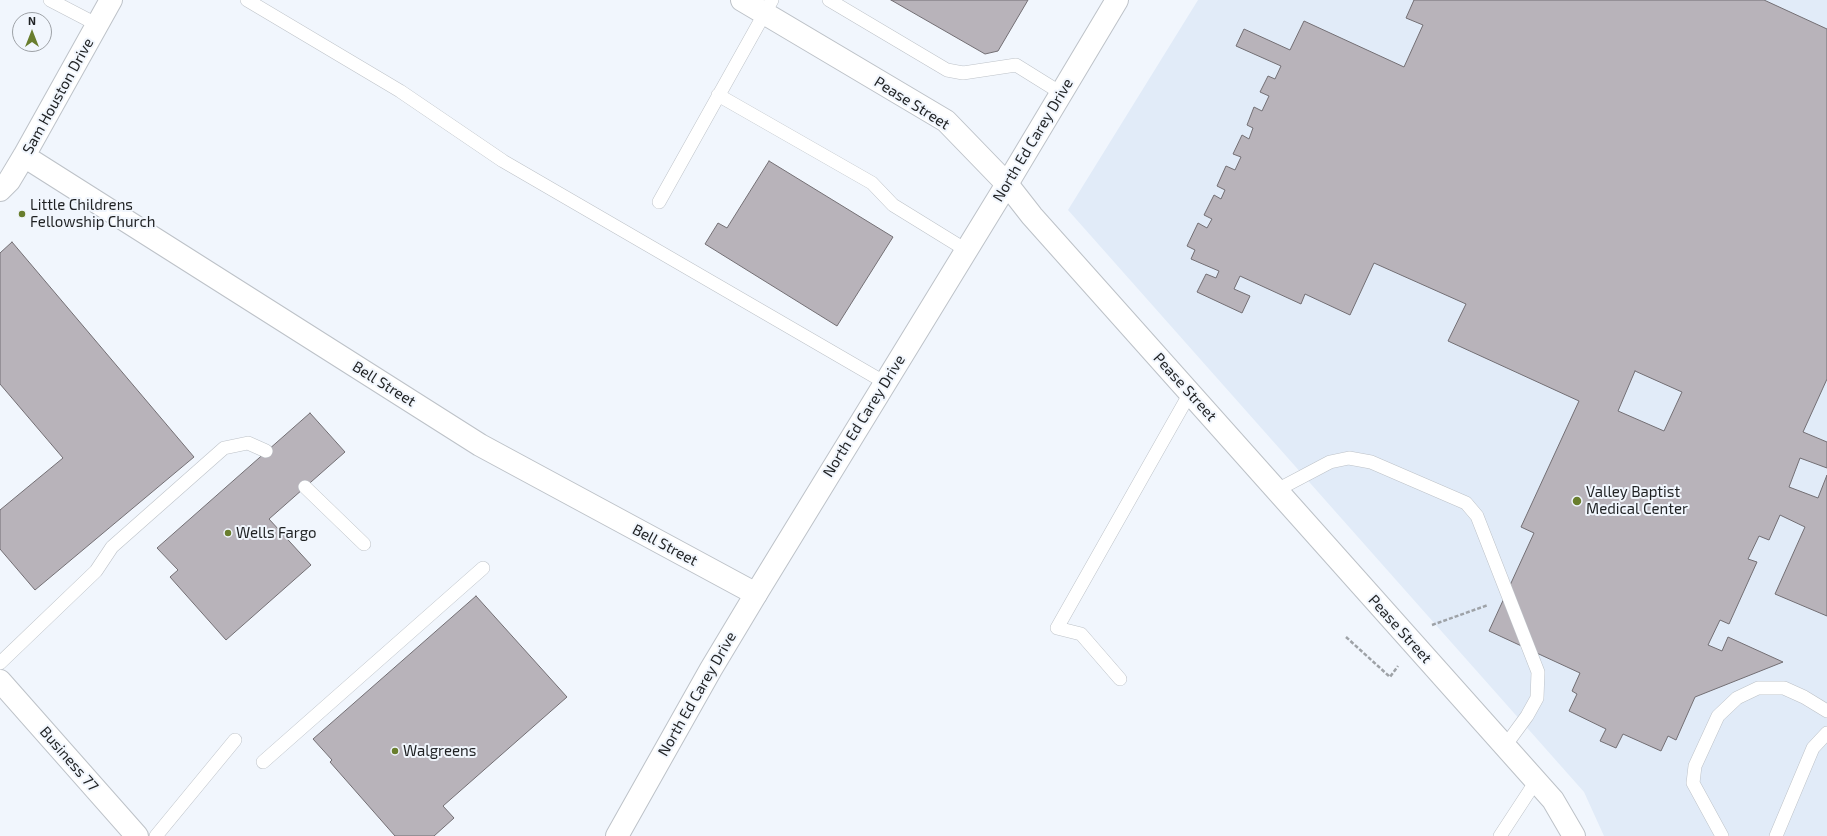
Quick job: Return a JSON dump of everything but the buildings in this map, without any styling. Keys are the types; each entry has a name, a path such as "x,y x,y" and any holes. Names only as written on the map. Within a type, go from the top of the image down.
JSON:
{"street":[{"name":"Sam Houston Drive","path":"3,181 24,156 111,0"},
{"name":"Pease Street","path":"742,0 768,7 946,122 1007,184 1032,216 1553,800 1574,836"},
{"name":"North Ed Carey Drive","path":"617,836 707,676 756,594 884,382 1007,184 1117,0"},
{"name":"Bell Street","path":"24,156 480,445 756,594"},
{"name":"Business 77","path":"0,681 137,836"}],"lane":[{"path":"50,0 98,25"},
{"path":"247,0 400,91 503,161 884,382"},
{"path":"829,0 947,70 963,73 1016,65 1062,93"},
{"path":"659,202 768,7"},
{"path":"718,95 872,183 893,205 966,250"},
{"path":"1120,679 1081,634 1057,628 1190,392"},
{"path":"0,663 96,571 112,547 224,448 248,443 266,451"},
{"path":"1277,490 1330,462 1349,458 1371,462 1466,503 1477,516 1538,672 1537,698 1527,716 1505,746"},
{"path":"304,487 364,544"},
{"path":"263,762 483,568"},
{"path":"1722,836 1693,783 1695,766 1718,716 1737,698 1758,688 1784,688 1804,697 1827,711"},
{"path":"1776,836 1813,748 1827,732"},
{"path":"156,836 235,740"},
{"path":"1500,836 1536,781"}],"shaded area":[{"name":"Valley Baptist Medical Center","path":"1198,0 1827,0 1827,836 1604,836 1584,792 1068,210"}],"place":[{"name":"Little Childrens Fellowship Church","path":"22,214"},
{"name":"Valley Baptist Medical Center","path":"1577,501"},
{"name":"Wells Fargo","path":"228,533"},
{"name":"Walgreens","path":"395,751"}]}
